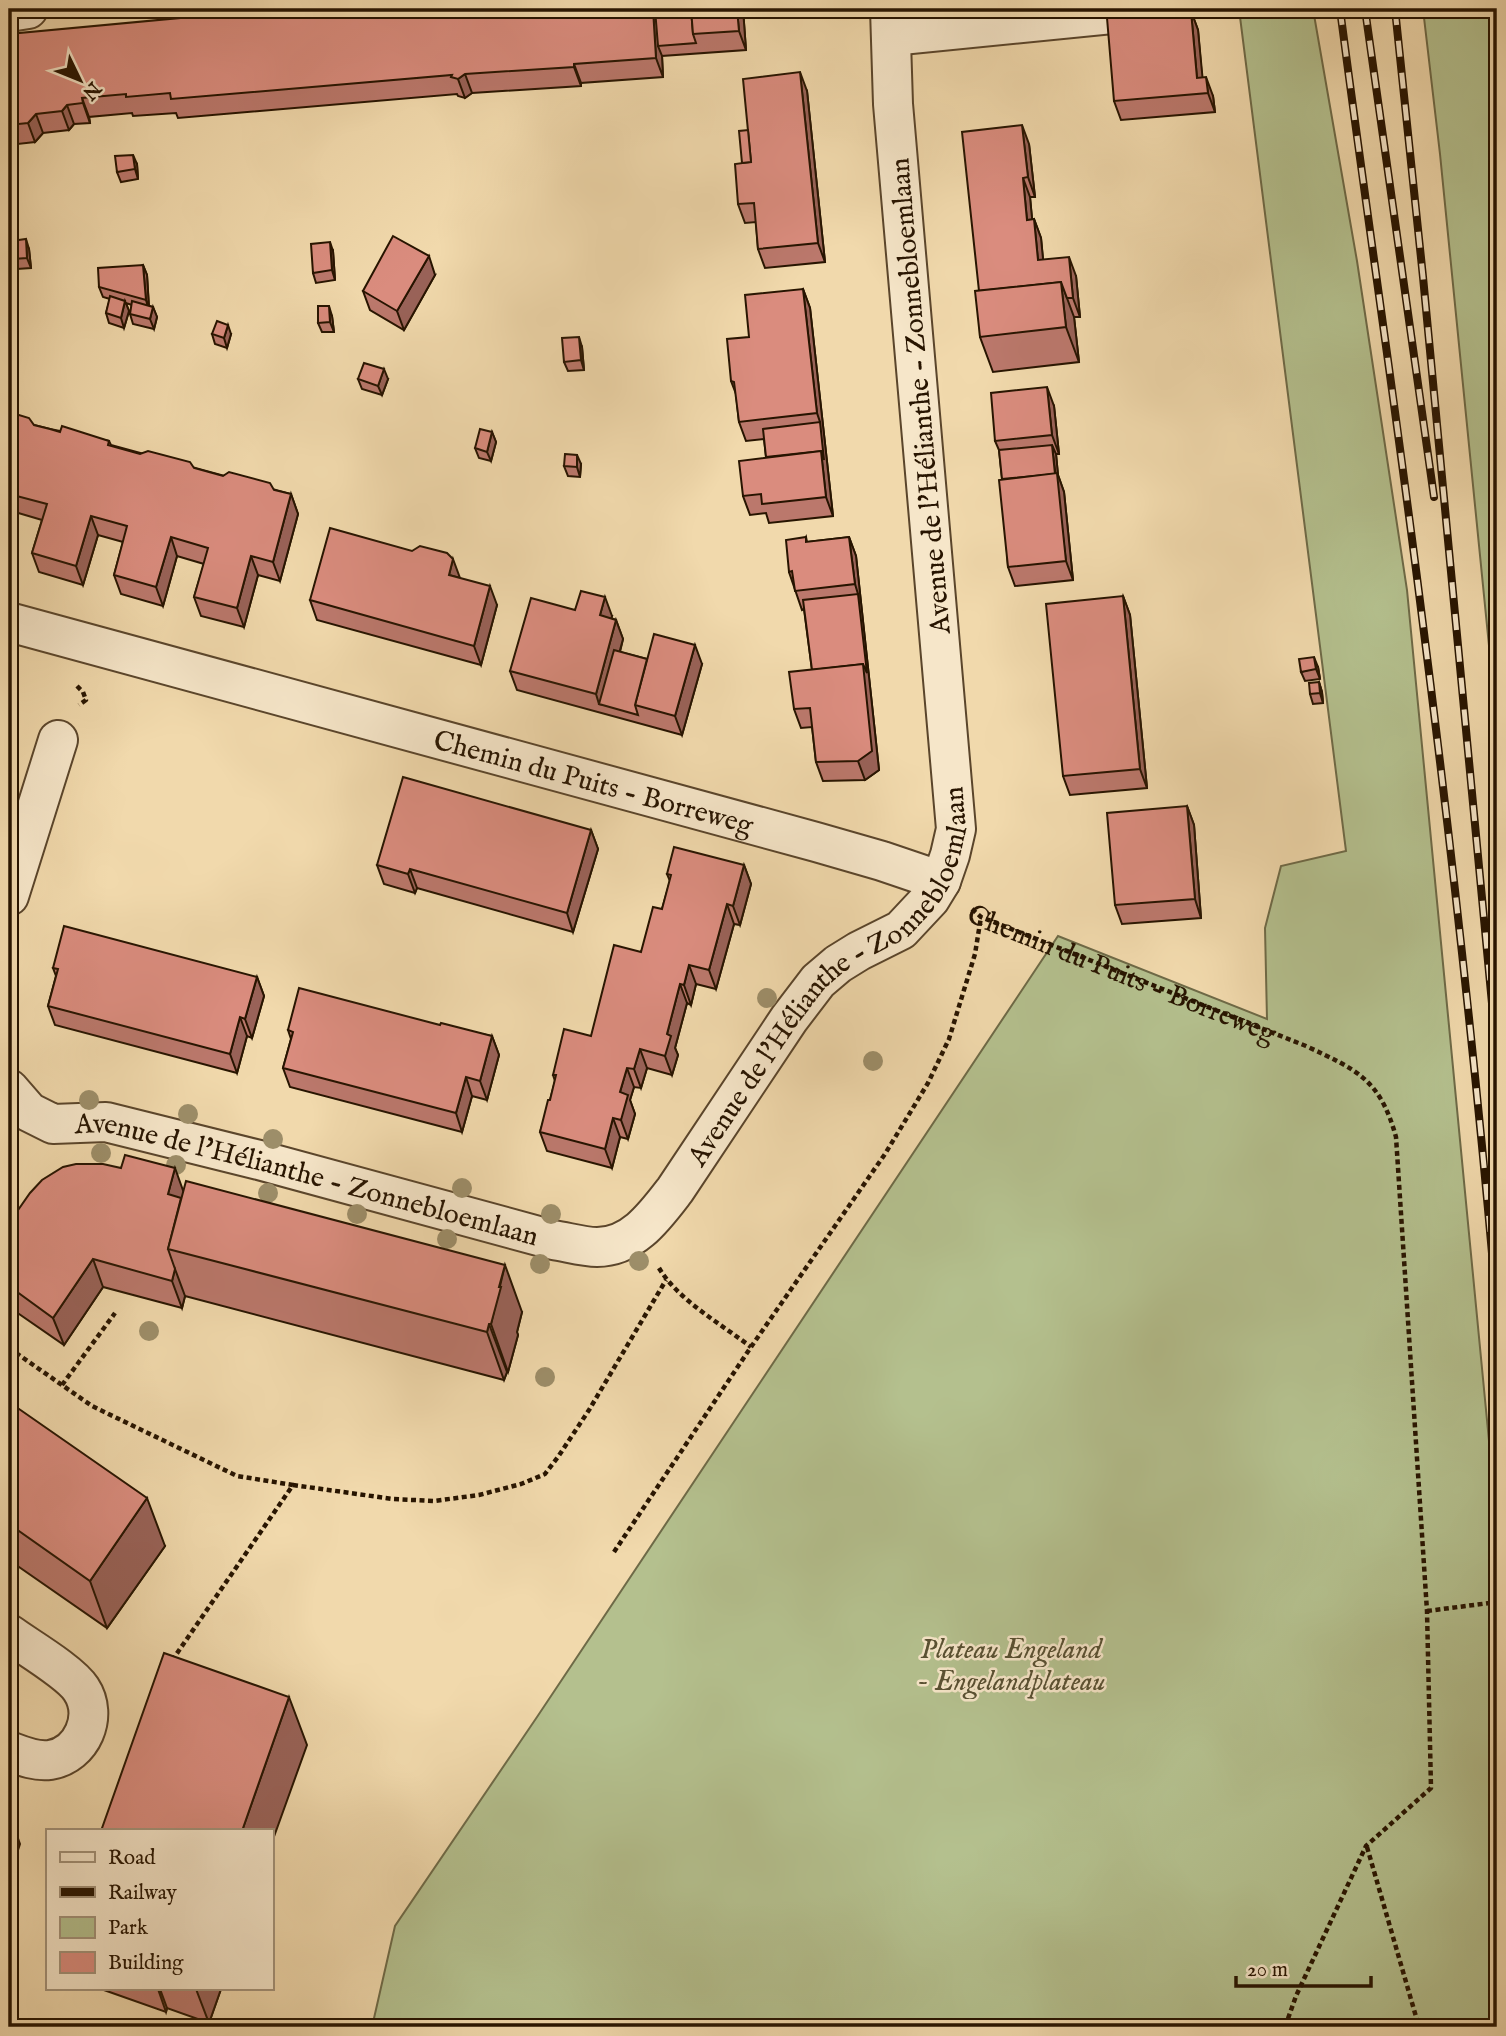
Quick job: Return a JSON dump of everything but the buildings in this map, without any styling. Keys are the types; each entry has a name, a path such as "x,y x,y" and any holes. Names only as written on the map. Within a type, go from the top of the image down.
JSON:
{"street":[{"path":"9,12 28,9"},
{"name":"Avenue de l'Hélianthe - Zonnebloemlaan","path":"15,1111 53,1124 106,1122 553,1240 598,1247 620,1242 637,1233 656,1214 675,1190 789,1019 818,981 848,957 901,930 930,899 941,881 956,829 893,104 891,22 1112,14 1112,9"},
{"name":"Chemin du Puits - Borreweg","path":"9,622 842,849 941,881"},
{"path":"9,896 58,740"},
{"path":"9,1634 72,1678 88,1703 89,1718 85,1733 66,1755 52,1760 37,1760 9,1751"}],"path":[{"path":"58,740 47,711 57,705 80,705 86,700 76,685 51,667 59,637"},
{"name":"Chemin du Puits - Borreweg","path":"941,881 981,917 1306,1046 1348,1066 1371,1084 1389,1112 1396,1137 1427,1611 1431,1788 1366,1846"},
{"path":"614,1552 751,1346 886,1154 928,1083 949,1039 975,954 981,917"},
{"path":"637,1233 666,1280 685,1298 751,1346"},
{"path":"9,1348 92,1406 237,1476 393,1499 434,1501 480,1495 521,1484 545,1474 583,1419 666,1280"},
{"path":"62,1385 115,1313"},
{"path":"171,1662 293,1485"},
{"path":"1427,1611 1497,1602"},
{"path":"1285,2027 1296,1996 1366,1846"},
{"path":"1366,1846 1419,2027"}],"green space":[{"name":"Plateau Engeland - Engelandplateau","path":"1239,9 1313,9 1357,261 1407,590 1497,1524 1497,2027 372,2027 395,1926 1058,936 1267,1019 1265,928 1281,866 1346,851"},
{"path":"1423,9 1497,9 1497,726 1440,154"}],"railway":[{"path":"1340,9 1443,784 1497,1310"},
{"path":"1365,9 1434,497"},
{"path":"1395,9 1497,1056"}]}
